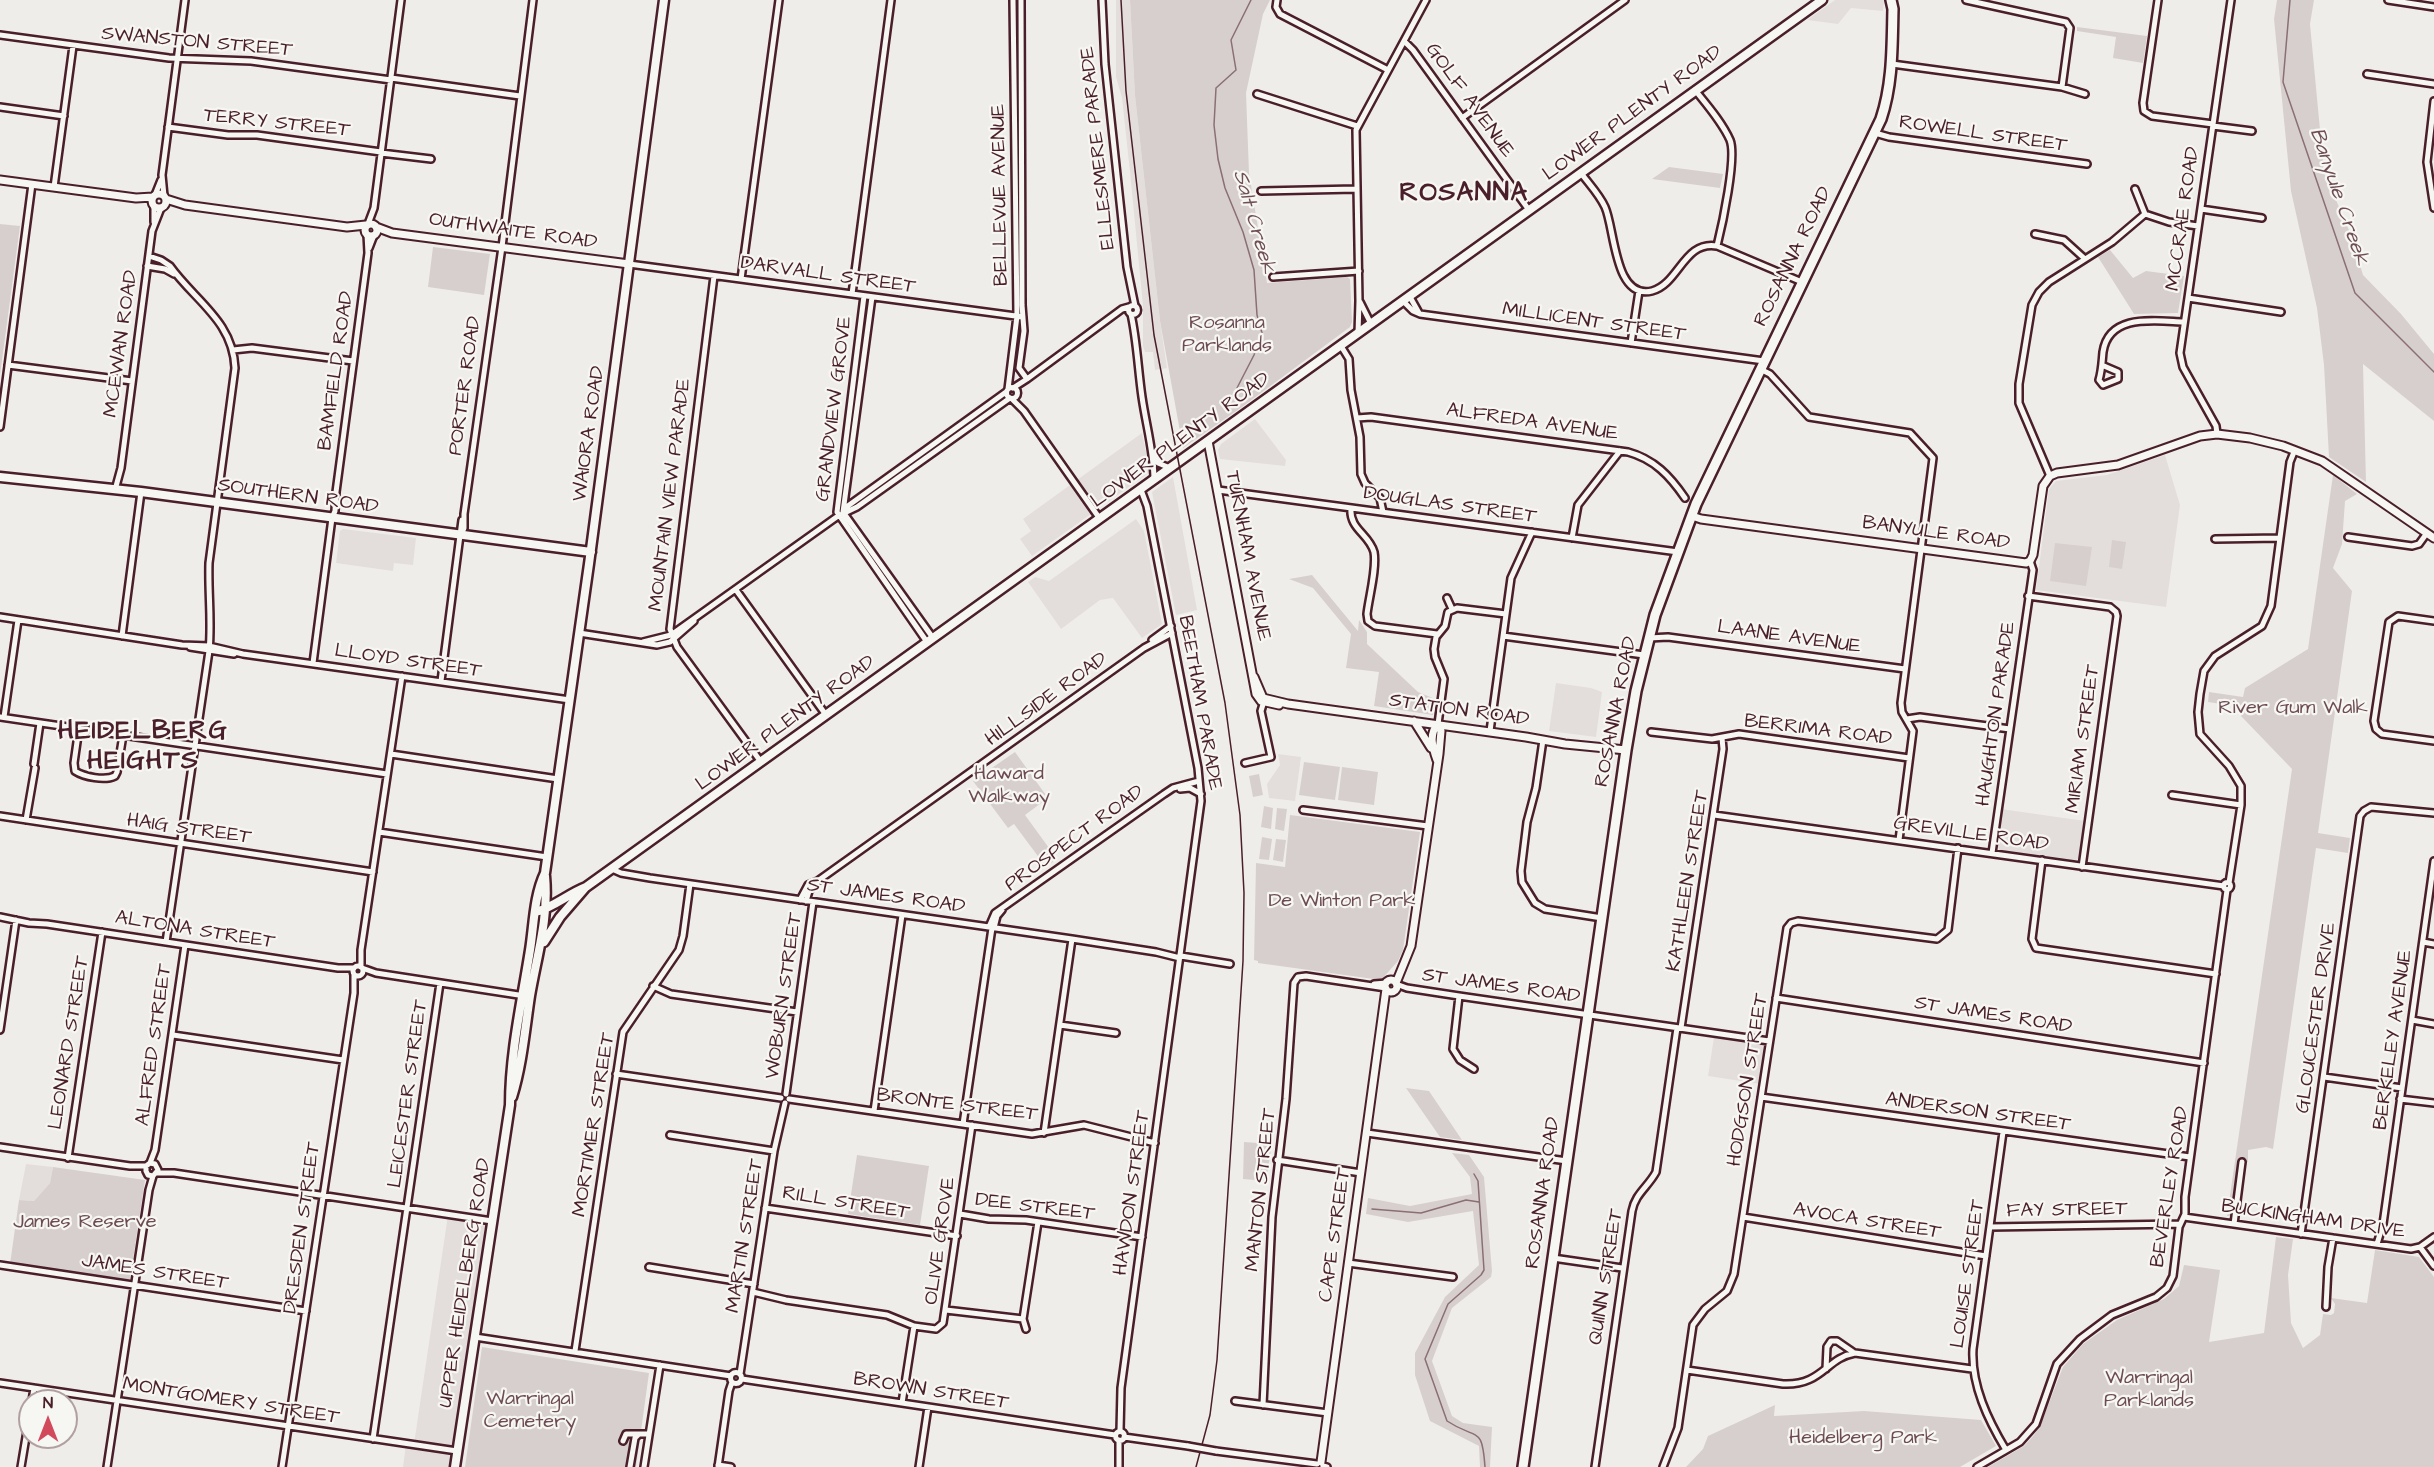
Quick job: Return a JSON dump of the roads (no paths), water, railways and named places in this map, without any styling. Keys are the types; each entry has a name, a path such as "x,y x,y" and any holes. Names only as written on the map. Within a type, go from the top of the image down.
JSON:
{"highway":[{"name":"ROSANNA ROAD","path":"1523,1467 1626,750 1644,655 1692,516 1762,365 1875,133 1887,99 1892,64 1893,3"}],"main road":[{"name":"WAIORA ROAD","path":"546,913 547,857 591,552 664,0"},
{"name":"LOWER PLENTY ROAD","path":"1793,20 1813,0"},
{"name":"LOWER PLENTY ROAD","path":"546,913 612,869 1822,0"},
{"name":"SOUTHERN ROAD","path":"0,477 141,492 591,552"},
{"name":"WAIORA ROAD","path":"535,915 540,886 545,873"},
{"name":"LOWER PLENTY ROAD","path":"541,948 567,908 586,887"},
{"path":"546,888 550,896 561,901"},
{"path":"535,915 546,913 554,916 567,908"},
{"name":"UPPER HEIDELBERG ROAD","path":"526,996 541,948 546,913"},
{"name":"UPPER HEIDELBERG ROAD","path":"455,1467 510,1105 516,1085 535,915"}],"street":[{"name":"MCEWAN ROAD","path":"118,490 185,0"},
{"path":"394,0 401,1"},
{"name":"PORTER ROAD","path":"441,681 461,535 464,528 464,514 533,0"},
{"path":"741,279 778,0"},
{"name":"GRANDVIEW GROVE","path":"852,294 891,0"},
{"name":"BELLEVUE AVENUE","path":"1013,0 1020,317 1024,331 1019,368 1027,379"},
{"name":"BELLEVUE AVENUE","path":"1021,0 1020,317 1012,393 1100,519"},
{"name":"ELLESMERE PARADE","path":"1102,0 1103,49 1141,392 1154,480"},
{"path":"1277,0 1276,8 1280,14 1388,70"},
{"path":"1358,334 1359,271 1355,137 1357,126 1426,0"},
{"path":"1462,118 1625,0"},
{"path":"1966,0 1999,3 2068,24 2070,32 2062,87"},
{"path":"2158,0 2143,103 2144,111 2152,116 2252,131"},
{"name":"MCCRAE ROAD","path":"2217,434 2216,426 2180,360 2231,0"},
{"path":"2388,0 2434,7"},
{"name":"BAMFIELD ROAD","path":"313,663 401,1"},
{"name":"SWANSTON STREET","path":"0,35 178,58 250,61 520,96"},
{"name":"GOLF AVENUE","path":"1404,40 1529,210"},
{"path":"54,187 73,46"},
{"path":"1892,64 2062,87 2085,94"},
{"path":"2367,74 2434,84"},
{"path":"1695,90 1724,129 1732,151 1717,246"},
{"path":"1257,94 1357,126"},
{"path":"2434,101 2427,162 2434,208"},
{"path":"0,107 64,116"},
{"name":"TERRY STREET","path":"168,127 228,135 257,135 431,159"},
{"name":"ROWELL STREET","path":"1875,133 1889,137 2086,164"},
{"path":"1581,172 1605,208 1623,276 1630,286 1639,291 1651,291 1658,288 1699,247 1708,245 1717,246 1802,282"},
{"name":"OUTHWAITE ROAD","path":"0,180 629,264"},
{"path":"0,427 32,184"},
{"path":"1261,191 1356,189"},
{"path":"2135,189 2145,214 2169,222 2198,226"},
{"path":"2201,209 2262,218"},
{"path":"2145,214 2112,242 2044,287 2032,304 2019,384 2019,403 2050,477 2057,473 2118,465 2200,436 2217,434 2272,443 2306,454 2334,469 2434,538"},
{"path":"2035,234 2064,240 2085,259"},
{"path":"149,256 166,262 218,318 233,350 234,377 209,563 208,588 211,621 209,649 166,942"},
{"name":"DARVALL STREET","path":"629,264 1020,317"},
{"path":"147,266 165,269 178,276"},
{"path":"1273,277 1359,271"},
{"name":"MOUNTAIN VIEW PARADE","path":"714,276 670,615 672,638 761,762"},
{"path":"1631,343 1639,291"},
{"name":"GRANDVIEW GROVE","path":"864,296 838,491 838,516 930,640"},
{"name":"GRANDVIEW GROVE","path":"872,297 844,511 930,640"},
{"path":"2188,298 2281,312"},
{"name":"MILLICENT STREET","path":"1406,299 1413,311 1420,314 1631,343 1762,365"},
{"path":"1359,301 1371,324"},
{"path":"579,633 657,645 672,638 1115,316 1132,310"},
{"path":"2104,366 2103,351 2110,335 2121,325 2135,321 2184,322"},
{"path":"1341,346 1349,359 1351,390 1357,418 1361,474 1365,483 1382,500 1380,511"},
{"path":"233,350 247,347 353,361"},
{"path":"8,365 132,381"},
{"path":"1762,365 1809,417 1910,433 1929,452 1934,463 1901,703 1902,712 1912,731 1899,840"},
{"name":"ALFREDA AVENUE","path":"1357,418 1371,417 1620,450 1643,457 1656,465 1673,481 1685,498"},
{"name":"TURNHAM AVENUE","path":"1208,441 1254,677 1263,699"},
{"path":"1151,448 1158,463 1170,468"},
{"path":"1572,538 1577,508 1620,450"},
{"name":"BEVERLEY ROAD","path":"1977,1467 2020,1442 2036,1424 2057,1364 2080,1338 2112,1315 2156,1297 2167,1288 2173,1278 2180,1224 2184,1217 2226,886 2241,805 2241,786 2229,766 2200,734 2198,712 2200,694 2204,671 2215,656 2262,626 2271,606 2290,462 2294,452"},
{"name":"BANYULE ROAD","path":"1692,516 1712,521 2028,562 2033,555 2043,486 2050,477"},
{"name":"BEETHAM PARADE","path":"1141,490 1148,506 1200,781 1198,830 1181,956"},
{"name":"DOUGLAS STREET","path":"1218,490 1678,552"},
{"path":"122,636 141,492"},
{"path":"1353,508 1355,525 1370,543 1374,553 1368,621 1375,626 1437,634"},
{"path":"1490,731 1514,569 1532,532"},
{"path":"2348,537 2412,546 2419,544 2427,533"},
{"path":"2216,539 2280,538"},
{"name":"HAUGHTON PARADE","path":"1992,853 2031,578 2028,562"},
{"path":"736,590 826,715"},
{"name":"MIRIAM STREET","path":"2028,596 2110,607 2117,616 2082,867"},
{"path":"1447,598 1452,609"},
{"path":"1437,763 1433,733 1438,724 1444,679 1434,655 1437,634 1445,626 1447,614 1452,609 1506,614"},
{"path":"2434,621 2398,616 2389,622 2374,722 2376,729 2382,734 2434,741"},
{"name":"LLOYD STREET","path":"0,617 570,700"},
{"path":"18,620 2,717 387,774"},
{"name":"HILLSIDE ROAD","path":"803,900 819,880 1172,629"},
{"name":"LAANE AVENUE","path":"1650,634 1905,669"},
{"path":"1503,636 1644,655"},
{"name":"DRESDEN STREET","path":"282,1467 402,676"},
{"path":"1245,763 1271,757 1263,699"},
{"name":"STATION ROAD","path":"1263,699 1626,750"},
{"path":"1907,719 1920,717 2010,729"},
{"path":"1414,721 1434,753"},
{"path":"26,820 40,723"},
{"name":"CAPE STREET","path":"1320,1465 1384,1012 1391,986 1412,946 1441,734 1438,724"},
{"path":"79,728 74,763 75,771 80,774 107,778 115,776 123,735"},
{"name":"BERRIMA ROAD","path":"1651,732 1712,740 1738,734 1909,758"},
{"name":"KATHLEEN STREET","path":"1679,1028 1714,815 1723,749 1722,738"},
{"path":"1543,740 1536,788 1527,822 1521,871 1522,882 1541,908 1602,918"},
{"path":"391,754 558,779"},
{"name":"PROSPECT ROAD","path":"992,928 993,914 1173,788 1200,781"},
{"name":"PROSPECT ROAD","path":"1164,794 1184,788 1201,794"},
{"path":"2172,795 2241,805"},
{"name":"GLOUCESTER DRIVE","path":"2301,1234 2360,816 2366,809 2374,807 2434,815"},
{"path":"1303,810 1428,826"},
{"name":"GREVILLE ROAD","path":"1714,815 2226,886"},
{"name":"HAIG STREET","path":"0,816 373,872"},
{"path":"379,832 547,857"},
{"name":"HODGSON STREET","path":"1663,1467 1678,1428 1693,1325 1705,1309 1727,1292 1734,1274 1787,928 1791,923 1798,921 1937,939 1944,936 1948,930 1958,848"},
{"path":"2042,861 2032,939 2037,948 2216,974"},
{"name":"BERKELEY AVENUE","path":"2380,1245 2434,863"},
{"name":"ST JAMES ROAD","path":"612,869 633,875 690,884 1230,964"},
{"name":"MORTIMER STREET","path":"574,1351 625,1028 680,946 690,884"},
{"name":"WOBURN STREET","path":"785,1099 813,902"},
{"path":"874,1111 902,915"},
{"name":"ALTONA STREET","path":"0,917 526,996"},
{"path":"0,1030 16,920"},
{"path":"963,1124 992,928"},
{"name":"LEONARD STREET","path":"68,1158 102,932"},
{"path":"1044,1133 1072,939"},
{"path":"2423,942 2434,944"},
{"name":"ALFRED STREET","path":"107,1467 185,945"},
{"name":"HAWDON STREET","path":"1119,1467 1122,1388 1181,956"},
{"name":"ST JAMES ROAD","path":"1296,978 1306,976 1407,988 1769,1041"},
{"name":"MANTON STREET","path":"1263,1405 1268,1282 1277,1160 1286,1098 1296,978"},
{"name":"LEICESTER STREET","path":"373,1439 440,983"},
{"path":"653,986 671,994 797,1012"},
{"path":"1459,996 1453,1049 1460,1060 1474,1069"},
{"name":"ST JAMES ROAD","path":"1776,999 2204,1063"},
{"path":"2412,1020 2434,1024"},
{"path":"1060,1025 1116,1033"},
{"name":"QUINN STREET","path":"1595,1467 1622,1268 1634,1199 1651,1182 1656,1172 1679,1028"},
{"path":"172,1035 343,1060"},
{"name":"BRONTE STREET","path":"616,1074 1025,1133 1044,1133 1081,1125 1155,1143"},
{"path":"2324,1077 2402,1088"},
{"name":"ANDERSON STREET","path":"1761,1097 2190,1157"},
{"name":"MARTIN STREET","path":"741,1377 774,1151 785,1099"},
{"path":"2400,1099 2434,1103"},
{"name":"OLIVE GROVE","path":"902,1403 914,1326 940,1328 946,1310 972,1125"},
{"name":"LOUISE STREET","path":"2003,1132 1972,1369 1987,1412 2006,1450"},
{"path":"1367,1133 1567,1161"},
{"path":"670,1135 774,1151"},
{"path":"0,1148 492,1221"},
{"path":"1277,1160 1361,1173"},
{"path":"2234,1224 2242,1162"},
{"name":"RILL STREET","path":"765,1208 957,1236"},
{"name":"DEE STREET","path":"960,1214 1038,1222 1142,1237"},
{"name":"AVOCA STREET","path":"1743,1217 1986,1256"},
{"name":"BUCKINGHAM DRIVE","path":"2184,1217 2410,1249 2420,1247 2434,1237"},
{"path":"1026,1329 1023,1319 1038,1222"},
{"name":"FAY STREET","path":"1990,1227 2180,1224"},
{"path":"2326,1307 2328,1267 2333,1238"},
{"path":"2420,1247 2434,1266"},
{"path":"1553,1258 1622,1268"},
{"path":"1348,1263 1453,1277"},
{"name":"JAMES STREET","path":"0,1265 306,1311"},
{"path":"649,1267 754,1284"},
{"path":"753,1292 786,1300 887,1315 914,1326"},
{"path":"946,1310 1023,1319"},
{"path":"475,1337 494,1338 660,1365 732,1379 737,1384 741,1377 735,1373 732,1379 729,1391 718,1466 732,1467"},
{"path":"1825,1371 1827,1347 1831,1341 1837,1341 1857,1353 1972,1369"},
{"path":"1687,1370 1790,1384 1811,1379 1842,1357 1857,1353"},
{"path":"644,1467 660,1365"},
{"name":"BROWN STREET","path":"741,1377 1328,1467"},
{"name":"MONTGOMERY STREET","path":"0,1383 457,1451"},
{"path":"1235,1401 1328,1413"},
{"path":"919,1467 928,1407"},
{"path":"620,1430 649,1434"},
{"path":"623,1441 624,1436 630,1433"},
{"path":"630,1467 635,1438 639,1434"},
{"path":"21,1467 24,1449"}],"waterway":[{"name":"Salt Creek","path":"1237,388 1254,355 1262,333 1257,315 1254,270 1243,232 1225,188 1218,159 1214,125 1216,88 1236,70 1231,40 1251,0"},
{"name":"Banyule Creek","path":"2290,0 2283,82 2355,293 2434,372"},
{"name":"Salt Creek","path":"1474,1174 1478,1181 1484,1270 1448,1304 1425,1359 1447,1421 1480,1439 1485,1467"},
{"path":"1372,1209 1421,1213 1466,1200 1479,1202"}],"railway":[{"path":"1121,0 1126,91 1154,335 1225,703 1240,815 1244,893 1243,961 1217,1360 1210,1415 1196,1467"}],"district":[{"name":"ROSANNA","path":"1464,195"},
{"name":"HEIDELBERG HEIGHTS","path":"143,748"}],"park label":[{"name":"Rosanna Parklands","path":"1227,336"},
{"name":"River Gum Walk","path":"2293,709"},
{"name":"Haward Walkway","path":"1009,786"},
{"name":"De Winton Park","path":"1342,902"},
{"name":"James Reserve","path":"85,1223"},
{"name":"Warringal Parklands","path":"2149,1390"},
{"name":"Warringal Cemetery","path":"530,1412"},
{"name":"Heidelberg Park","path":"1863,1439"}]}
